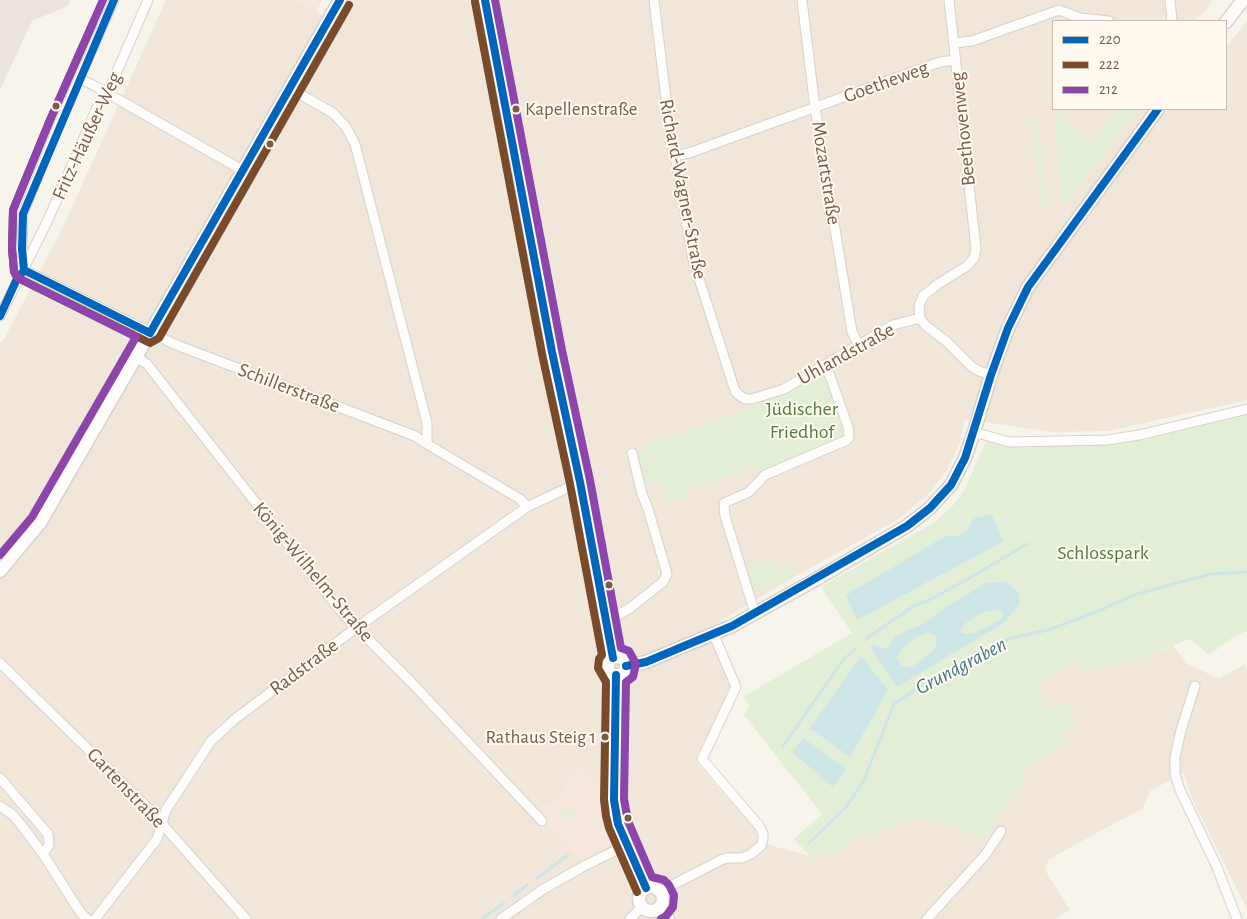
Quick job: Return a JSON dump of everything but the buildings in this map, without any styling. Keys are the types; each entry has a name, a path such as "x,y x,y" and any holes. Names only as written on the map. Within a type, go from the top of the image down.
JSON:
{"street":[{"path":"114,0 23,214 22,250 24,270 150,333"},
{"name":"Fritz-Häußer-Weg","path":"0,316 47,222 100,101 112,83 148,0"},
{"path":"0,571 40,523 340,0"},
{"path":"485,0 613,658"},
{"name":"Richard-Wagner-Straße","path":"654,0 668,116 693,260 734,391 745,399"},
{"name":"Mozartstraße","path":"802,0 815,108 852,332 858,344"},
{"name":"Beethovenweg","path":"949,0 976,249 974,258"},
{"path":"1059,0 1059,10"},
{"path":"1170,0 1172,20"},
{"path":"1227,21 1243,0"},
{"path":"954,43 972,41 1059,10 1080,18 1099,20"},
{"name":"Goetheweg","path":"675,156 689,153 940,62 956,60"},
{"path":"80,78 106,91 242,170"},
{"path":"289,88 333,114 340,120 355,144 427,423 427,444"},
{"path":"626,666 646,662 714,635 882,541 926,512 951,485 965,458 1008,328 1028,287 1157,110"},
{"name":"Uhlandstraße","path":"974,258 966,266 923,296 919,306 920,318 924,325 947,342 971,366 991,375"},
{"name":"Uhlandstraße","path":"745,399 759,398 784,389 893,325 920,318"},
{"name":"Schillerstraße","path":"150,333 415,436 520,499 528,507"},
{"name":"König-Wilhelm-Straße","path":"136,357 147,364 343,614 411,682 542,821"},
{"path":"756,612 725,516 724,503 749,492 765,475 847,440 849,437 848,427 830,376 824,365"},
{"path":"974,432 1009,442 1107,440 1139,435 1247,409"},
{"path":"606,620 630,608 663,582 667,574 642,494 632,453"},
{"name":"Radstraße","path":"95,919 157,839 166,810 211,741 235,719 356,628 528,507 580,482"},
{"path":"661,891 721,860 742,858 761,846 763,834 760,827 702,759 736,687 714,635"},
{"path":"613,658 622,658 626,666 622,674 616,675 611,673 608,668 609,662 613,658"},
{"name":"Gartenstraße","path":"0,663 148,808 246,919"},
{"path":"616,675 614,773 616,814 618,824 646,888"},
{"path":"1195,686 1181,730 1175,757 1175,774 1180,790 1216,865 1237,919"},
{"path":"0,778 48,834 49,845 43,854"},
{"path":"12,792 0,806 13,815 43,854 80,912 87,919"},
{"path":"926,919 986,854 1000,831"},
{"path":"502,919 542,890 584,866 627,845"},
{"path":"654,887 661,891 664,902 659,909 651,912 642,906 639,897 640,893 646,888 654,887"},
{"path":"630,919 642,906"},
{"path":"659,909 668,919"}],"shaded area":[{"path":"0,0 71,0 68,6 32,21 0,90"},
{"path":"166,0 295,0 317,11 335,24 349,0 1212,0 1206,10 1195,20 1052,20 1052,110 1227,110 1227,46 1247,21 1247,400 1109,431 1051,432 965,419 960,442 948,469 928,495 897,520 796,576 709,628 731,687 729,695 697,755 699,766 769,845 810,856 837,852 856,838 919,817 964,830 981,839 1020,789 1026,770 1064,740 1036,682 1079,662 1085,672 1127,663 1173,646 1188,664 1219,679 1245,664 1247,670 1247,909 1192,799 1184,773 1150,791 1143,808 1049,859 1045,870 1070,910 1055,919 0,919 0,343 4,339 62,229"},
{"path":"295,0 322,0 317,11"},
{"path":"581,767 607,790 613,834 613,841 610,846 582,861 534,810 540,805 548,805 566,788 563,784"}],"green space":[{"path":"1115,110 1138,110 1063,205 1055,132 1057,113 1091,143"},
{"path":"1038,122 1046,205 1041,205 1032,123"},
{"name":"Jüdischer Friedhof","path":"819,374 826,378 845,428 845,435 842,439 757,472 754,464 719,479 686,489 687,497 665,503 666,499 660,480 644,485 637,456 655,441 724,418 786,393"},
{"name":"Schlosspark","path":"1247,412 1247,631 1235,636 1209,655 1190,639 1127,663 1085,672 1079,662 1037,682 1050,709 1068,701 1077,723 1065,729 1068,736 1026,770 1020,789 981,839 964,830 919,817 856,838 837,852 810,856 794,839 822,814 744,715 750,706 743,697 852,633 821,587 933,523 951,508 964,491 987,439 1107,442"},
{"path":"770,558 776,573 792,567 796,576 761,591 759,586 754,588 748,566"},
{"path":"568,808 576,812 576,817 570,819 564,816 561,811"}],"water":[{"path":"991,514 1004,541 857,620 846,595 946,536 959,536 967,531 974,518"},
{"path":"1005,581 1018,592 1020,603 1005,622 897,687 870,647 873,645 887,649 894,638 924,624 940,611 986,583","holes":["999,610 1003,613 1002,618 989,626 974,633 964,634 960,631 967,622 983,612","930,632 937,637 935,649 913,667 902,666 897,658 902,649 918,636"]},
{"path":"861,656 888,690 850,757 810,728"},
{"path":"803,738 846,769 833,787 792,752"}],"waterway":[{"path":"867,638 914,606 968,579 1027,544"},
{"name":"Grundgraben","path":"809,843 847,806 864,780 894,704 916,689 1008,639 1048,630 1137,594 1211,574 1247,572"},
{"path":"783,746 843,660 855,649"},
{"path":"537,878 568,855"},
{"path":"514,895 527,885"},
{"path":"482,919 504,903"}],"transit line":[{"name":"212","path":"0,555 32,517 136,337 20,279 14,271 12,249 13,210 103,0"},
{"name":"220","path":"0,316 16,281 24,270 22,249 23,214 114,0"},
{"name":"220","path":"24,270 150,333 340,0"},
{"name":"220","path":"485,0 613,658"},
{"name":"212","path":"495,0 562,350 590,480 621,648 629,651 636,664 633,677 626,682 624,799 628,821 652,877 664,880 674,895 673,907 661,919"},
{"name":"222","path":"475,2 602,655 599,659 598,668 606,682 604,800 606,816 609,828 637,892"},
{"name":"222","path":"93,23 13,210 12,249 14,272 20,279 150,343 159,338 349,5"},
{"name":"220","path":"626,666 646,662 732,626 907,526 930,508 951,485 965,458 1008,328 1028,287 1157,110"},
{"name":"220","path":"616,675 614,800 618,824 646,888"}],"place":[{"name":"Kapellenstraße","path":"516,109"},
{"name":"Rathaus Steig 1","path":"605,737"}]}
